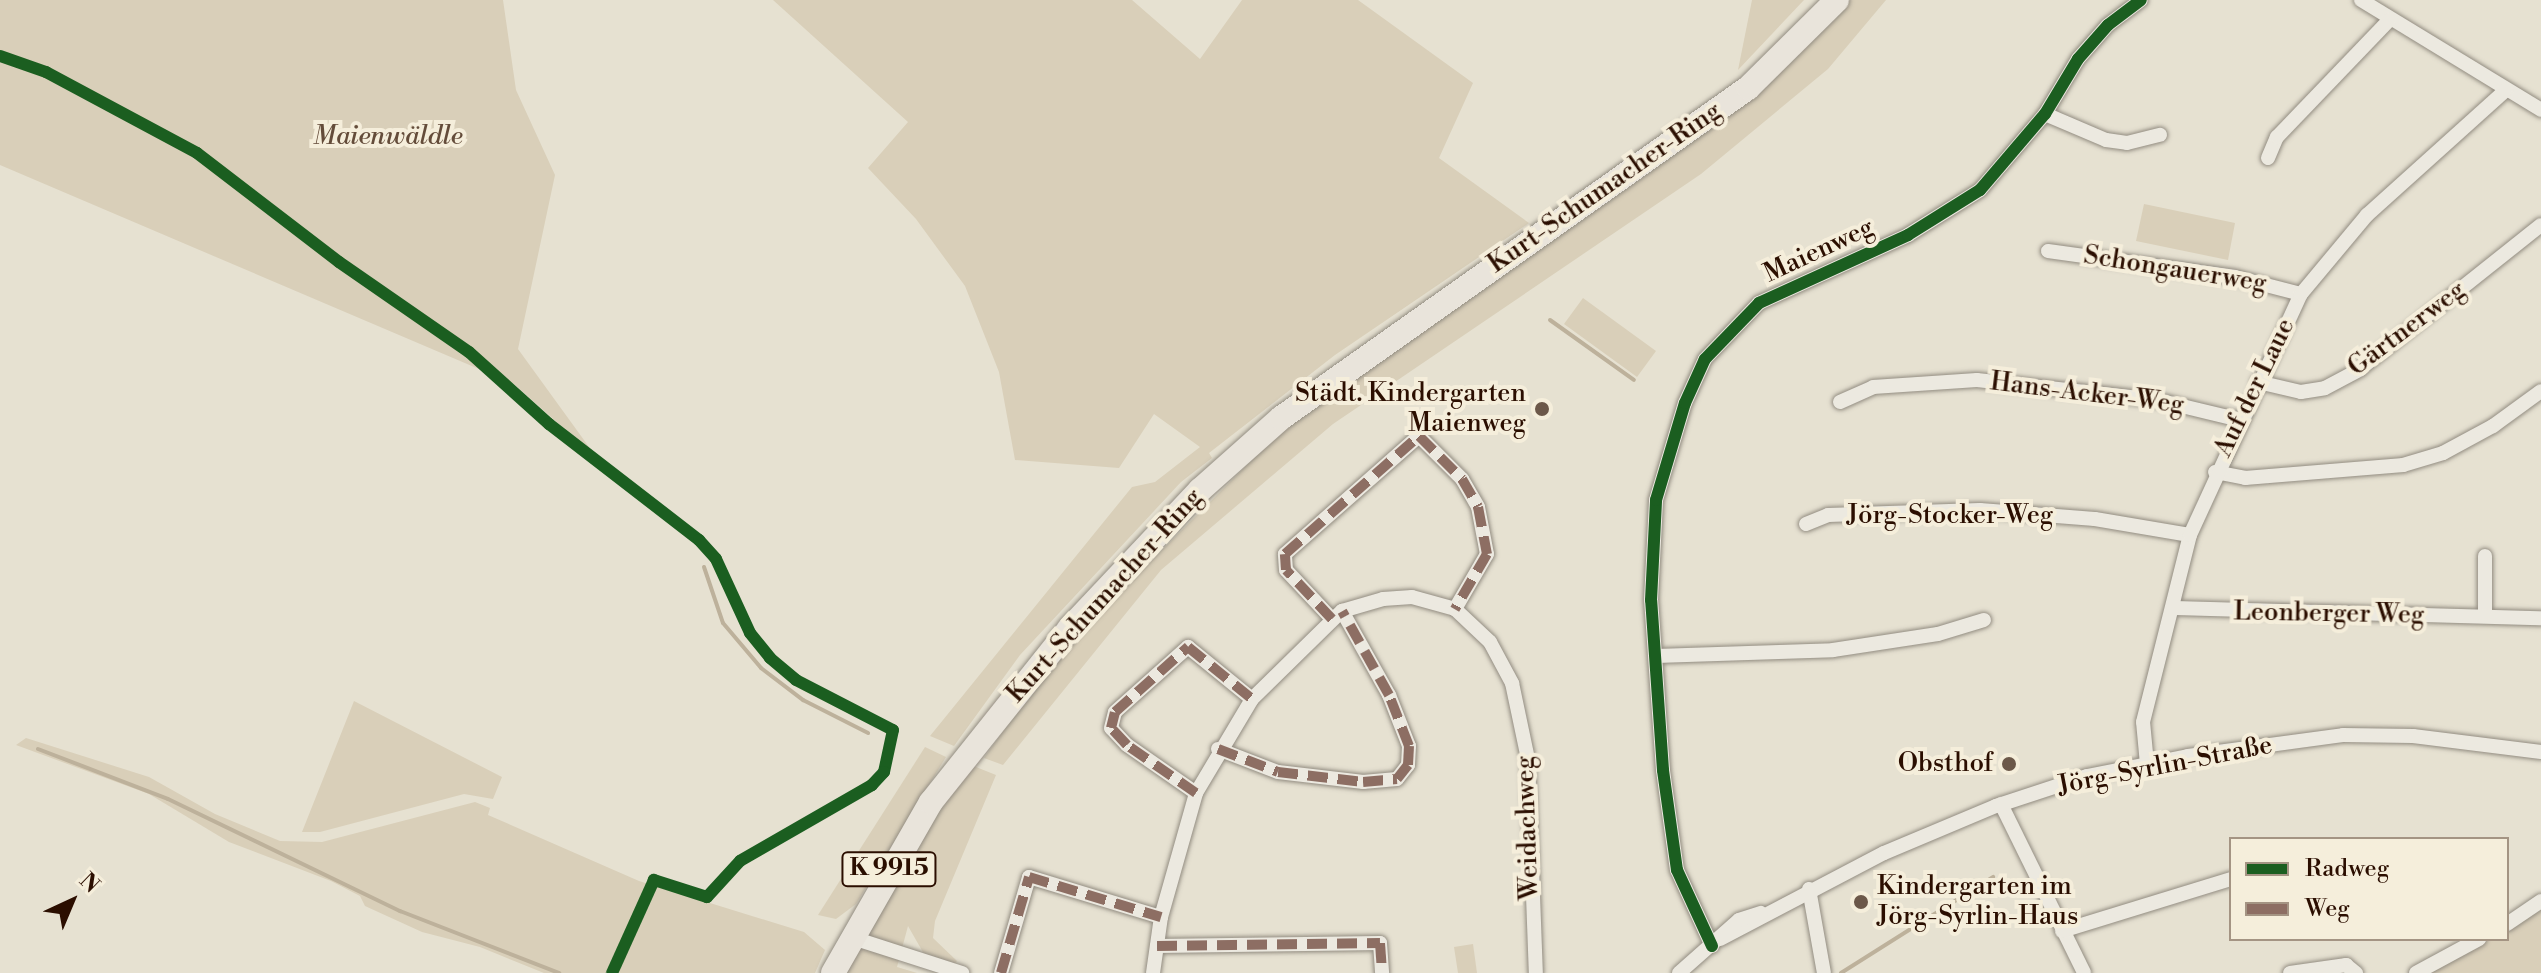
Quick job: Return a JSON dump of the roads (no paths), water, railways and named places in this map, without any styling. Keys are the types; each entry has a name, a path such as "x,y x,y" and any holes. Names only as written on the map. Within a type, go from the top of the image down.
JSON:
{"main road":[{"name":"Kurt-Schumacher-Ring","path":"833,973 850,937 918,821 977,741 1069,629 1200,490 1293,409 1748,88 1837,0"}],"street":[{"name":"Maienweg","path":"1716,942 1677,870 1663,770 1651,600 1656,500 1685,403 1705,359 1759,303 1908,235 1980,190 2045,114 2078,59 2108,25 2141,0"},
{"path":"2361,0 2541,110"},
{"path":"2268,158 2277,137 2390,19"},
{"name":"Auf der Laue","path":"2147,764 2143,722 2190,535 2215,472 2301,294 2367,215 2506,90"},
{"path":"2045,114 2106,140 2127,143 2160,135"},
{"name":"Gärtnerweg","path":"2258,382 2301,392 2325,388 2360,369 2541,225"},
{"name":"Schongauerweg","path":"2048,251 2235,277 2301,294"},
{"name":"Hans-Acker-Weg","path":"1840,402 1873,387 1977,380 2100,391 2240,420"},
{"path":"2215,472 2245,478 2403,465 2443,453 2493,426 2541,391"},
{"path":"1218,749 1278,772 1363,782 1397,779 1408,765 1409,746 1389,695 1337,615 1286,570 1285,554 1419,436 1462,479 1478,507 1487,554 1455,609"},
{"name":"Jörg-Stocker-Weg","path":"1806,524 1828,515 1980,510 2095,519 2190,535"},
{"path":"2485,556 2485,614"},
{"name":"Weidachweg","path":"1153,973 1161,917 1196,793 1218,749 1252,699 1337,615 1383,599 1412,597 1455,609 1490,642 1512,683 1528,759 1536,973"},
{"name":"Leonberger Weg","path":"2173,608 2199,613 2485,614 2541,618"},
{"path":"1656,656 1833,650 1938,634 1984,620"},
{"path":"1196,793 1127,745 1111,728 1115,712 1188,647 1252,699"},
{"name":"Jörg-Syrlin-Straße","path":"1679,973 1716,942 1744,930 1765,912 1809,889 2001,804 2087,776 2343,735 2413,736 2541,752"},
{"path":"2001,804 2084,973"},
{"path":"1001,973 1029,877 1161,917"},
{"path":"2062,931 2229,880"},
{"path":"1809,889 1824,973"},
{"path":"2509,920 2541,901"},
{"path":"850,937 962,973"},
{"path":"2416,973 2475,941"},
{"path":"1157,946 1380,943 1382,973"},
{"path":"2290,973 2346,965 2356,973"}],"waterway":[{"path":"1550,320 1634,380"},
{"path":"704,567 723,623 761,668 803,700 868,733"},
{"path":"38,749 168,799 400,911 559,973"},
{"path":"1841,973 1993,877"}],"place":[{"name":"Städt. Kindergarten Maienweg","path":"1542,409"},
{"name":"Obsthof","path":"2009,764"},
{"name":"Kindergarten im Jörg-Syrlin-Haus","path":"1861,902"}],"park label":[{"name":"Maienwäldle","path":"388,137"}]}
